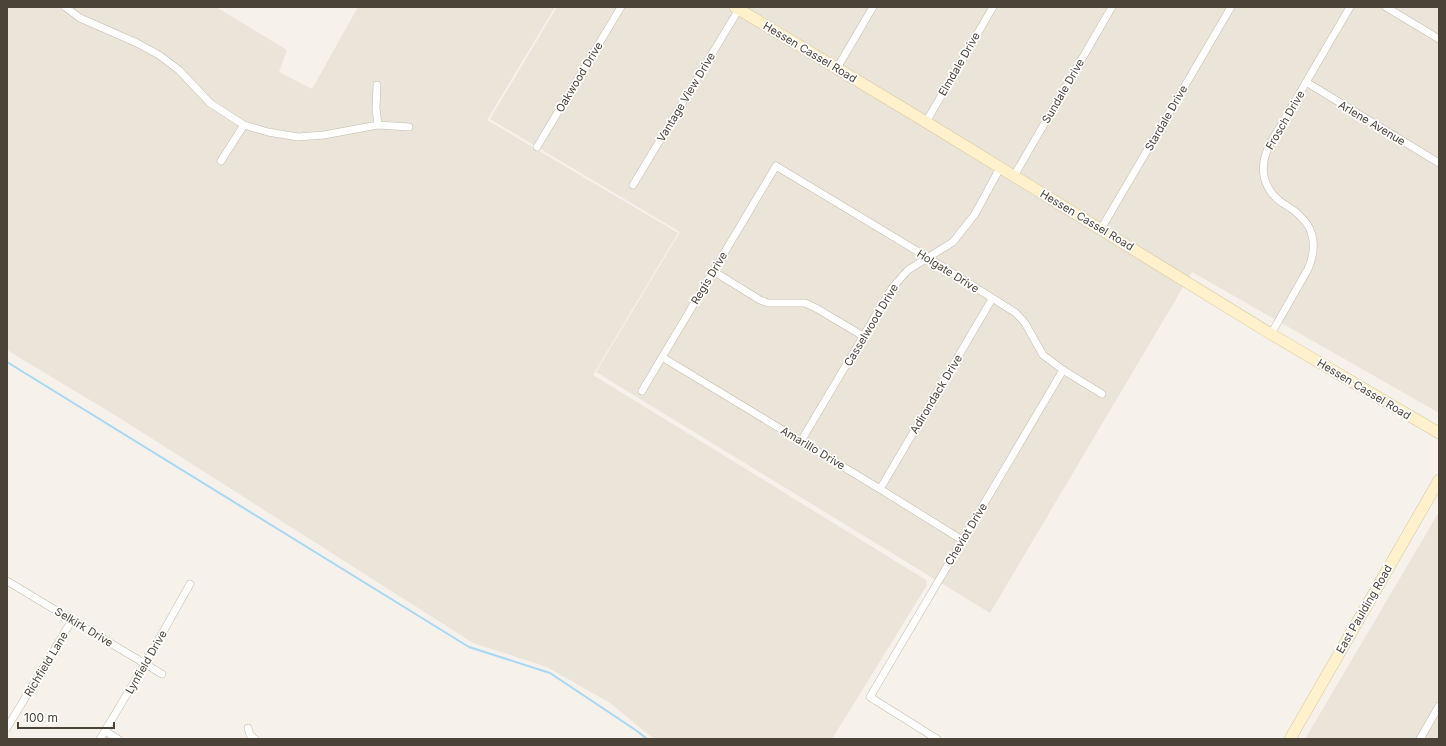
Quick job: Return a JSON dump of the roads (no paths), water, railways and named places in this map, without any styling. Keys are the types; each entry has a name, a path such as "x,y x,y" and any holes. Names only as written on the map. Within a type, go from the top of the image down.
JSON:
{"main road":[{"name":"Hessen Cassel Road","path":"737,8 1271,334 1439,434"},
{"name":"East Paulding Road","path":"1290,739 1439,480"}],"street":[{"path":"64,7 80,18 137,43 159,55 179,70 210,103 244,125 268,132 298,137 324,135 378,125 409,127"},
{"name":"Oakwood Drive","path":"537,147 621,7"},
{"path":"837,68 873,7"},
{"name":"Elmdale Drive","path":"926,122 993,7"},
{"name":"Sundale Drive","path":"1014,176 1112,7"},
{"name":"Stardale Drive","path":"1101,229 1231,7"},
{"name":"Frosch Drive","path":"1271,334 1308,269 1312,261 1314,249 1311,231 1304,220 1295,211 1278,200 1270,190 1264,178 1263,164 1266,150 1350,7"},
{"path":"1386,7 1439,39"},
{"name":"Vantage View Drive","path":"633,185 737,8"},
{"name":"Arlene Avenue","path":"1306,82 1439,163"},
{"path":"378,85 376,108 378,125"},
{"path":"221,161 244,125"},
{"name":"Holgate Drive","path":"776,166 926,257 1016,314 1025,323 1043,355 1063,370 1102,394"},
{"name":"Regis Drive","path":"642,391 776,166"},
{"name":"Casselwood Drive","path":"801,442 886,296 908,270 926,257 953,242 975,214 1000,168"},
{"path":"713,271 760,300 768,303 805,303 863,336"},
{"name":"Adirondack Drive","path":"880,489 992,299"},
{"name":"Amarillo Drive","path":"662,357 962,540"},
{"name":"Cheviot Drive","path":"937,739 870,697 1063,370"},
{"name":"Selkirk Drive","path":"7,581 162,674"},
{"name":"Lynfield Drive","path":"100,739 145,664 190,584"},
{"name":"Richfield Lane","path":"7,728 72,620"},
{"path":"1420,739 1439,706"},
{"path":"248,728 250,735 255,739"},
{"path":"105,731 118,739"}],"waterway":[{"path":"7,362 469,647 550,673 647,739"}]}
